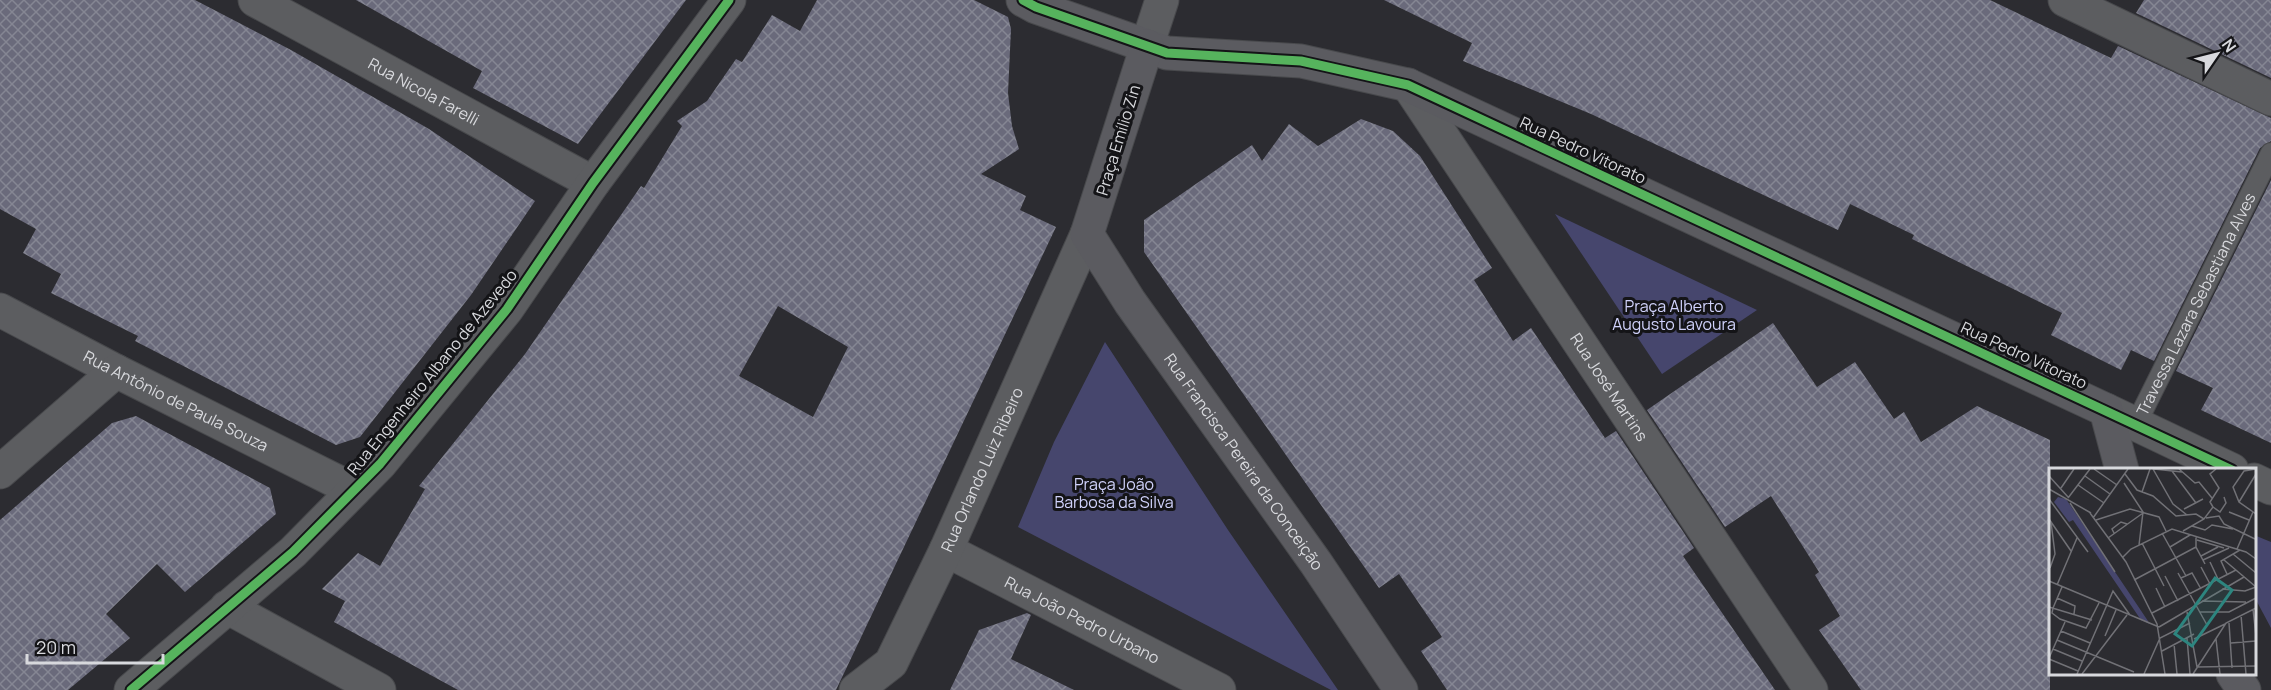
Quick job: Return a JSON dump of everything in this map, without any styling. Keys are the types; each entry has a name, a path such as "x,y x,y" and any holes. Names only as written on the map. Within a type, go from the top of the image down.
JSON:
{"street":[{"name":"Rua Nicola Farelli","path":"255,0 593,183"},
{"name":"Rua Engenheiro Albano de Azevedo","path":"131,690 293,552 380,464 507,309 593,183 729,0"},
{"name":"Rua Pedro Vitorato","path":"1023,0 1167,53 1301,61 1408,85 2106,410"},
{"path":"1147,46 1162,0"},
{"path":"2065,0 2271,99"},
{"name":"Praça Emílio Zin","path":"1087,234 1147,46"},
{"name":"Rua José Martins","path":"1408,85 1811,690"},
{"name":"Rua Orlando Luiz Ribeiro","path":"856,690 891,663 946,550 1087,234"},
{"name":"Rua Francisca Pereira da Conceição","path":"1087,234 1130,302 1316,563 1401,690"},
{"name":"Rua Antônio de Paula Souza","path":"0,309 116,371 354,490"},
{"path":"0,472 116,371"},
{"path":"2106,410 2228,468"},
{"path":"2106,410 2121,468"},
{"path":"2256,481 2271,488"},
{"name":"Rua João Pedro Urbano","path":"946,550 1219,690"},
{"path":"226,607 379,690"},
{"path":"2234,675 2244,690"}],"lane":[{"name":"Travessa Lazara Sebastiana Alves","path":"2136,424 2271,153"}],"green space":[{"name":"Praça Alberto Augusto Lavoura","path":"1555,214 1757,310 1662,374"},
{"name":"Praça João Barbosa da Silva","path":"1105,342 1228,530 1338,690 1331,690 1018,527 1054,442"},
{"path":"2256,536 2271,542 2271,628 2256,600"}],"building":[{"path":"0,0 195,0 291,50 429,129 535,201 471,295 360,437 336,445 135,341 138,336 51,293 61,274 23,253 36,229 0,209"},
{"path":"356,0 686,0 578,144 473,88 482,71"},
{"path":"817,0 974,0 1008,17 1011,29 1008,93 1012,126 1019,149 981,174 1026,196 1020,210 1056,227 836,690 458,690 334,622 345,601 322,589 358,553 380,566 425,489 419,486 525,354 641,186 644,188 682,126 677,121 707,101 736,59 742,62 772,15 800,31","holes":["778,306 848,347 813,417 739,376"]},
{"path":"1384,0 1990,0 2111,58 2118,46 2271,118 2271,141 2260,148 2154,361 2131,350 2121,370 2051,335 2062,313 1912,239 1914,235 1850,204 1838,230 1591,114 1463,61 1472,43"},
{"path":"2144,0 2271,0 2271,78 2136,13"},
{"path":"1361,119 1393,131 1420,156 1492,268 1474,280 1513,341 1531,328 1605,438 1616,431 1694,548 1683,556 1775,690 1447,690 1421,651 1442,637 1399,574 1379,588 1144,252 1144,220 1252,145 1262,161 1289,124 1318,146"},
{"path":"2271,180 2271,443 2201,410 2213,388 2176,371"},
{"path":"1773,323 1817,387 1855,362 1894,419 1904,412 1921,442 1977,406 2050,440 2050,690 1861,690 1819,630 1840,616 1815,575 1819,572 1771,496 1725,527 1647,410"},
{"path":"136,416 270,488 276,514 185,592 157,564 106,614 130,638 68,690 0,690 0,520 112,423"},
{"path":"1027,613 1031,615 1011,659 1074,690 950,690 979,630"}],"cycle path":[{"path":"131,690 293,552 380,464 507,309 593,183 729,0"},
{"path":"1023,0 1036,7 1167,53 1301,61 1408,85 2228,468"}]}
